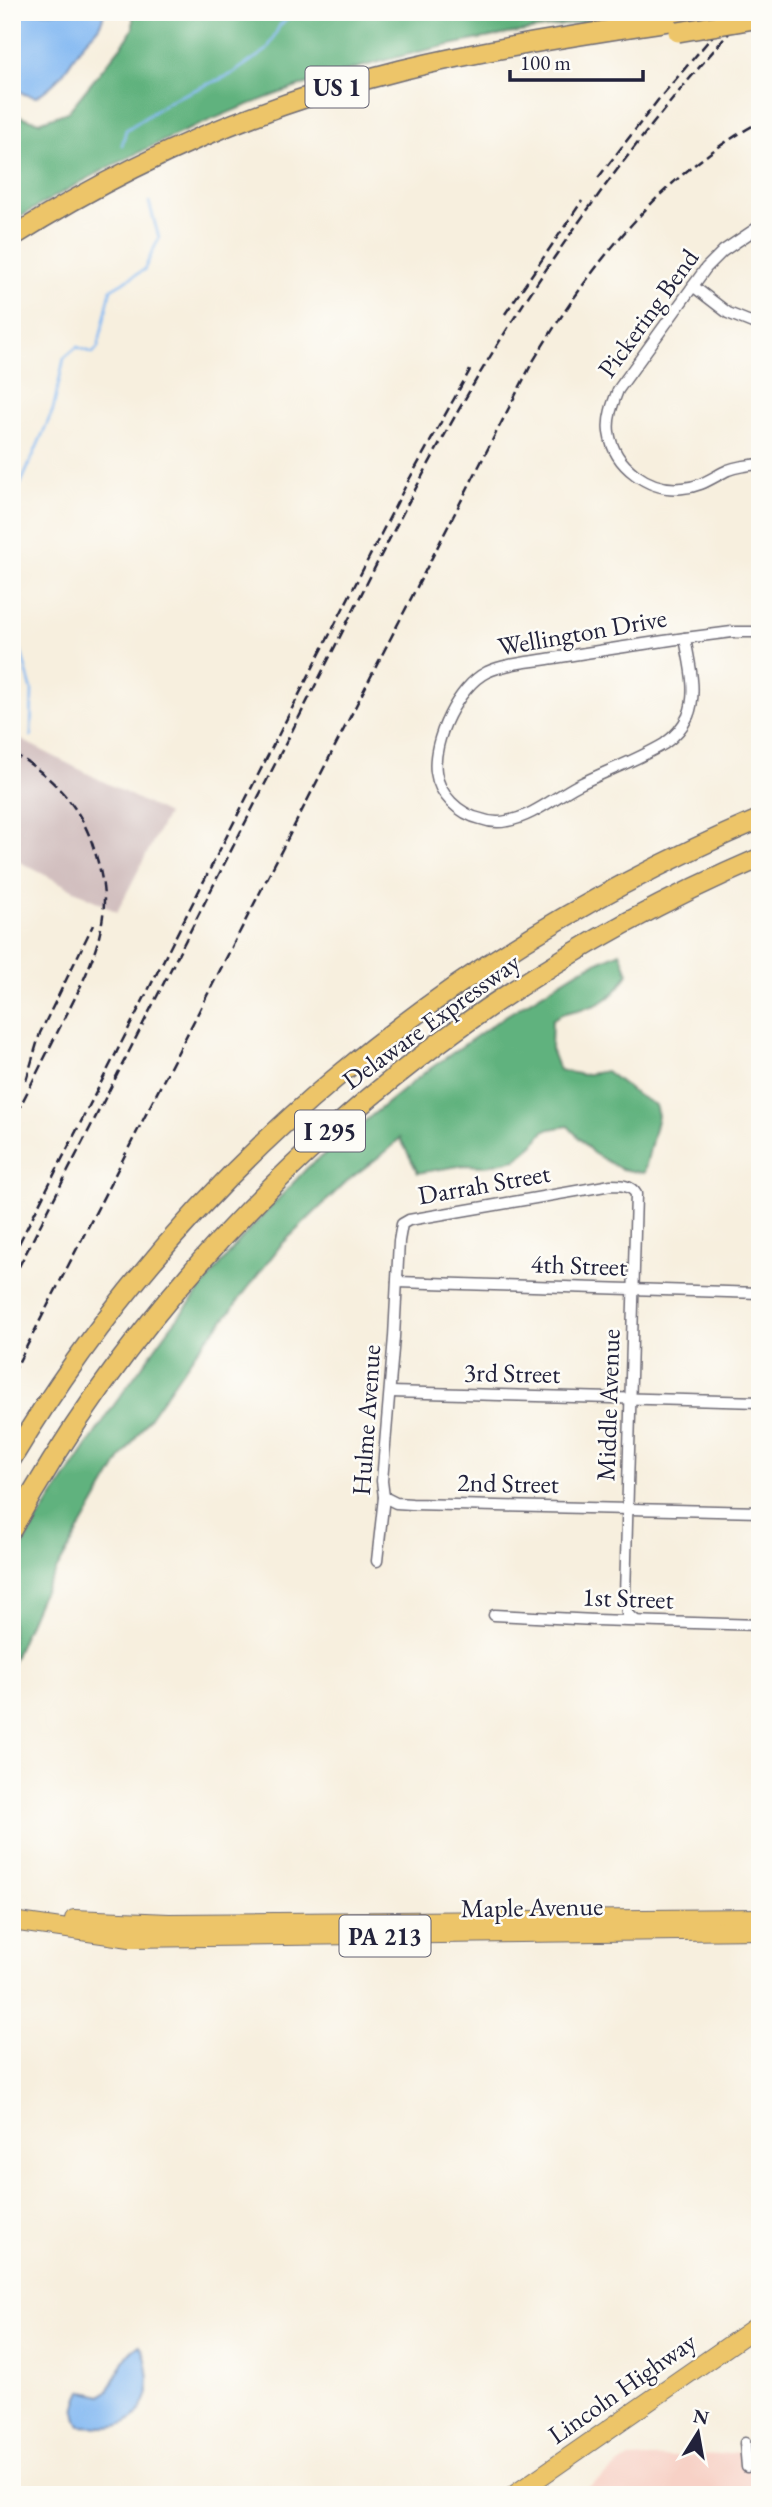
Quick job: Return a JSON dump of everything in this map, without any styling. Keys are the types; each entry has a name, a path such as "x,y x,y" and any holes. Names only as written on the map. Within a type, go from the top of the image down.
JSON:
{"highway":[{"name":"US 1","path":"12,251 104,196 152,172 222,141 312,107 436,74 684,25 724,12"},
{"name":"US 1","path":"12,237 99,186 157,157 237,122 308,97 433,63 684,25 760,18"},
{"name":"Delaware Expressway","path":"12,1458 78,1359 164,1249 250,1156 319,1091 437,998 529,937 637,876 760,819"},
{"name":"Delaware Expressway","path":"12,1529 75,1426 137,1339 219,1241 282,1176 347,1116 428,1050 536,975 633,919 760,858"}],"main road":[{"name":"Maple Avenue","path":"12,1909 92,1921 137,1923 760,1917"},
{"name":"Maple Avenue","path":"12,1921 130,1938 760,1930"},
{"name":"Lincoln Highway","path":"514,2495 760,2324"}],"street":[{"name":"Pickering Bend","path":"760,226 723,251 706,268 618,390 609,428 617,454 637,476 645,482 664,488 695,486 729,470 760,464"},
{"path":"694,286 728,313 760,326"},
{"name":"Wellington Drive","path":"685,638 692,681 692,705 685,722 663,744 579,785 524,816 507,821 492,822 465,813 451,802 443,791 436,770 439,740 462,695 480,676 510,665 685,638 732,632 760,632"},
{"name":"Darrah Street","path":"397,1282 401,1227 408,1220 611,1185 631,1189"},
{"name":"Middle Avenue","path":"631,1189 636,1194 625,1596 627,1613 635,1620"},
{"name":"4th Street","path":"397,1282 760,1293"},
{"name":"Hulme Avenue","path":"377,1560 384,1497 382,1481 397,1282"},
{"name":"3rd Street","path":"390,1392 760,1402"},
{"name":"2nd Street","path":"384,1497 396,1503 412,1504 760,1512"},
{"name":"1st Street","path":"494,1615 760,1625"},
{"path":"745,2443 747,2467"}],"shaded area":[{"path":"12,735 167,814 117,912 12,858"},
{"path":"760,2450 760,2495 577,2495 628,2459"}],"green space":[{"path":"133,12 650,12 454,44 390,59 292,89 148,148 101,171 12,222 12,112 39,122 68,112 127,39 133,28"},
{"path":"620,952 628,973 620,986 610,997 597,1004 552,1020 551,1049 559,1070 583,1075 606,1071 655,1105 658,1116 644,1173 621,1169 593,1153 568,1126 545,1130 534,1144 516,1159 485,1166 465,1165 418,1173 400,1138 347,1181 281,1245 197,1350 120,1460 39,1600 12,1663 12,1565 37,1521 114,1405 172,1325 241,1239 307,1168 424,1073 502,1018 580,970"}],"water":[{"path":"12,12 104,12 99,26 63,73 36,97 24,94 12,85"},
{"path":"140,2345 146,2357 149,2388 140,2410 120,2425 80,2426 76,2408 82,2391 101,2396 112,2385 127,2356"}],"waterway":[{"path":"122,145 126,130 173,99 230,75 267,50 280,25 297,12"},
{"path":"12,510 15,497 53,410 64,358 77,347 93,353 98,347 111,289 144,270 159,238 149,202"},
{"path":"12,618 32,691 31,736"}],"railway":[{"path":"598,178 658,100 733,12"},
{"path":"12,1280 383,552 476,380 537,283 603,189 673,99 748,12"},
{"path":"12,1375 532,363 578,292 630,226 690,169 760,122"},
{"path":"505,314 582,201"},
{"path":"12,1257 405,487 470,370"},
{"path":"12,753 38,770 61,790 79,815 92,843 102,879 104,901 103,918 89,968 12,1122"},
{"path":"26,1081 40,1033 93,925"}]}
